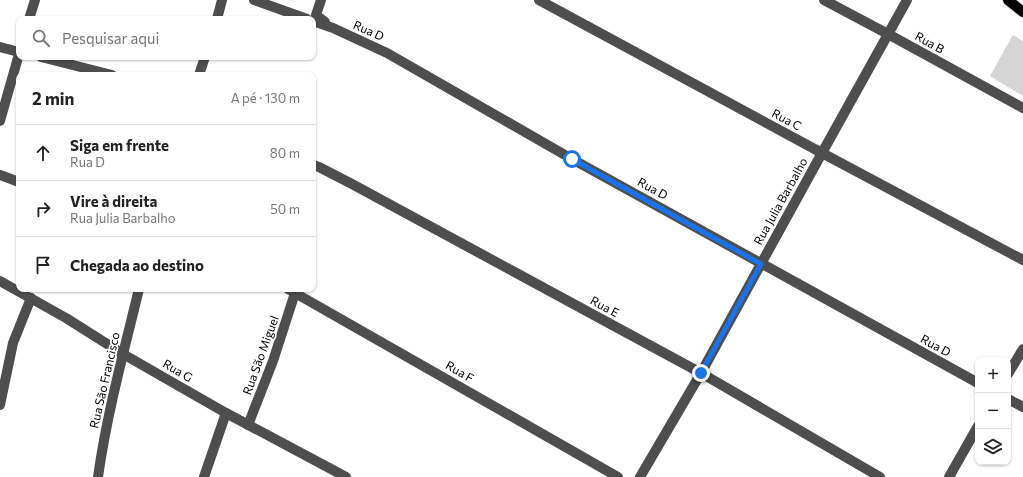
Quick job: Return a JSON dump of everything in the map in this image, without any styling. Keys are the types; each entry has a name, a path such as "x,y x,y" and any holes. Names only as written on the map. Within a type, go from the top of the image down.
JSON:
{"main road":[{"path":"1008,0 1023,12"}],"street":[{"path":"30,16 35,0"},
{"path":"217,16 222,0"},
{"path":"254,0 299,16"},
{"path":"321,0 316,15 333,28"},
{"name":"Rua C","path":"539,0 1023,260"},
{"name":"Rua B","path":"824,0 1023,108"},
{"name":"Rua Julia Barbalho","path":"640,477 701,373 907,0"},
{"name":"Rua D","path":"316,22 333,28 387,53 572,159 975,381"},
{"path":"0,47 16,52"},
{"path":"0,121 17,60"},
{"path":"53,60 100,72"},
{"path":"200,72 204,60"},
{"name":"Rua E","path":"316,166 701,373 880,477"},
{"path":"0,175 16,181"},
{"name":"Rua G","path":"0,281 16,290"},
{"name":"Rua G","path":"20,292 66,318 123,354 226,413 346,477"},
{"name":"Rua São Francisco","path":"98,477 103,441 138,292"},
{"name":"Rua São Miguel","path":"248,425 273,361 292,292"},
{"name":"Rua F","path":"294,292 618,477"},
{"path":"0,405 13,343 31,298"},
{"path":"1011,369 1023,349"},
{"path":"1011,401 1023,408"},
{"path":"204,477 226,413"},
{"path":"949,477 976,429"}],"shaded area":[{"path":"1013,35 1023,41 1023,96 990,76"}],"route":[{"path":"572,159 761,264 701,373"}]}
